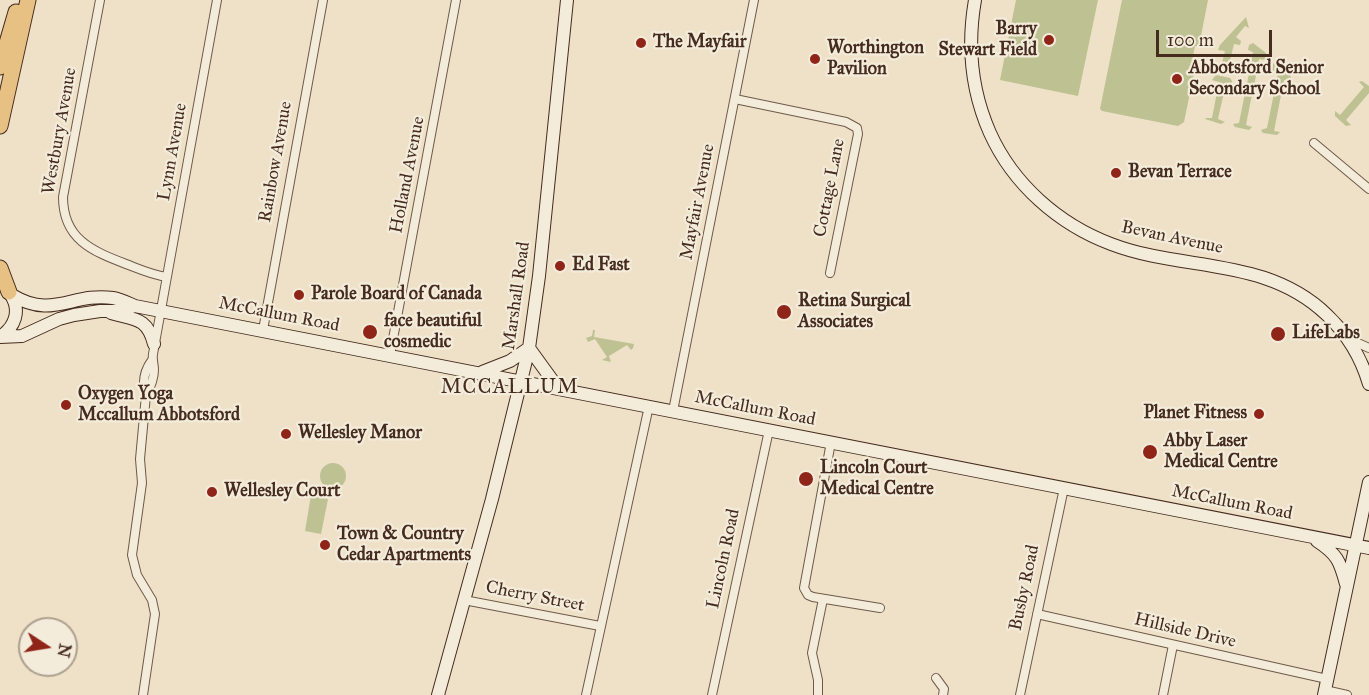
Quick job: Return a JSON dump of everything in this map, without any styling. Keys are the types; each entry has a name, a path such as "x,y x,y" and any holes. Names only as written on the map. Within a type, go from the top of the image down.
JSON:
{"highway":[{"path":"0,67 20,0"},
{"path":"0,126 28,0"},
{"path":"0,268 7,292"}],"main road":[{"name":"Marshall Road","path":"438,695 529,348 539,276 567,0"},
{"name":"Bevan Avenue","path":"975,0 970,47 976,93 994,143 1018,178 1035,196 1061,218 1110,244 1249,272 1278,282 1318,306 1347,338 1367,368 1369,384"},
{"name":"McCallum Road","path":"7,292 34,306 42,307 106,297 115,298 135,306 482,372 1363,547"},
{"path":"0,337 10,330 16,316 15,301 7,292"},
{"name":"McCallum Road","path":"0,337 22,336 59,319 74,315 117,311 135,306"},
{"path":"107,311 146,325 154,344"},
{"path":"482,372 510,361 529,348 558,388"},
{"path":"1325,688 1347,587 1363,547 1369,482"},
{"path":"1311,537 1332,550 1341,563 1347,587"}],"street":[{"name":"Westbury Avenue","path":"100,0 63,197 63,210 73,233 84,244 102,255 166,277"},
{"name":"Lynn Avenue","path":"142,695 155,614 152,600 136,576 132,555 142,483 140,459 146,395 143,386 146,368 152,360 217,0"},
{"name":"Rainbow Avenue","path":"262,330 323,0"},
{"name":"Holland Avenue","path":"390,355 456,0"},
{"name":"Mayfair Avenue","path":"673,411 754,0"},
{"name":"Cottage Lane","path":"735,99 846,122 858,128 830,273"},
{"path":"1314,142 1369,189"},
{"path":"1347,338 1369,348"},
{"path":"586,695 649,406"},
{"name":"Lincoln Road","path":"712,695 769,430"},
{"path":"831,442 803,584 804,591 808,595 823,599 880,608"},
{"name":"Busby Road","path":"1020,695 1064,488"},
{"path":"818,695 818,680 812,653 823,599"},
{"name":"Cherry Street","path":"464,600 600,626"},
{"name":"Hillside Drive","path":"1037,614 1173,645 1347,695"},
{"path":"1163,695 1173,645"},
{"path":"938,680 944,689 942,695"}],"green space":[{"name":"Barry Stewart Field","path":"1016,0 1098,0 1078,96 1000,80"},
{"path":"1122,0 1208,0 1199,46 1195,46 1190,71 1194,73 1184,122 1178,126 1100,109"},
{"path":"1246,17 1249,28 1245,26 1236,37 1241,41 1240,45 1234,44 1229,64 1235,68 1231,70 1218,67 1216,64 1222,63 1225,51 1218,50 1220,45"},
{"path":"1253,43 1266,53 1265,60 1259,59 1254,86 1261,87 1260,90 1253,89 1246,125 1252,127 1249,130 1235,127 1233,124 1239,123 1246,88 1241,86 1241,83 1247,84 1253,52 1248,50 1249,45"},
{"path":"1276,62 1287,70 1291,78 1291,81 1284,80 1282,91 1288,95 1281,95 1274,131 1280,132 1277,135 1263,133 1261,130 1267,128 1274,93 1268,92 1269,89 1275,89 1278,72 1272,71 1273,64"},
{"path":"1216,75 1230,78 1232,81 1232,84 1226,83 1218,119 1225,122 1221,124 1205,119 1212,118 1219,82 1212,80"},
{"path":"1362,81 1369,86 1369,93 1346,120 1351,125 1346,126 1335,116 1335,111 1340,115 1364,87 1359,82"},
{"path":"595,330 594,337 634,344 633,348 631,350 627,345 609,356 611,362 602,360 607,357 595,339 588,342 586,338 592,336"},
{"path":"333,463 342,467 346,476 342,485 333,489 324,485 320,476 324,467"},
{"path":"311,495 328,499 321,534 305,531"}],"place":[{"name":"Barry Stewart Field","path":"1049,40"},
{"name":"The Mayfair","path":"641,43"},
{"name":"Worthington Pavilion","path":"815,59"},
{"name":"Abbotsford Senior Secondary School","path":"1177,79"},
{"name":"Bevan Terrace","path":"1116,173"},
{"name":"Ed Fast","path":"560,266"},
{"name":"Parole Board of Canada","path":"299,295"},
{"name":"Retina Surgical Associates","path":"784,312"},
{"name":"face beautiful cosmedic","path":"370,332"},
{"name":"LifeLabs","path":"1278,334"},
{"name":"Oxygen Yoga Mccallum Abbotsford","path":"66,405"},
{"name":"Planet Fitness","path":"1259,414"},
{"name":"Wellesley Manor","path":"286,434"},
{"name":"Abby Laser Medical Centre","path":"1150,452"},
{"name":"Lincoln Court Medical Centre","path":"806,479"},
{"name":"Wellesley Court","path":"212,492"},
{"name":"Town & Country Cedar Apartments","path":"325,545"}],"district":[{"name":"MCCALLUM","path":"510,388"}]}
